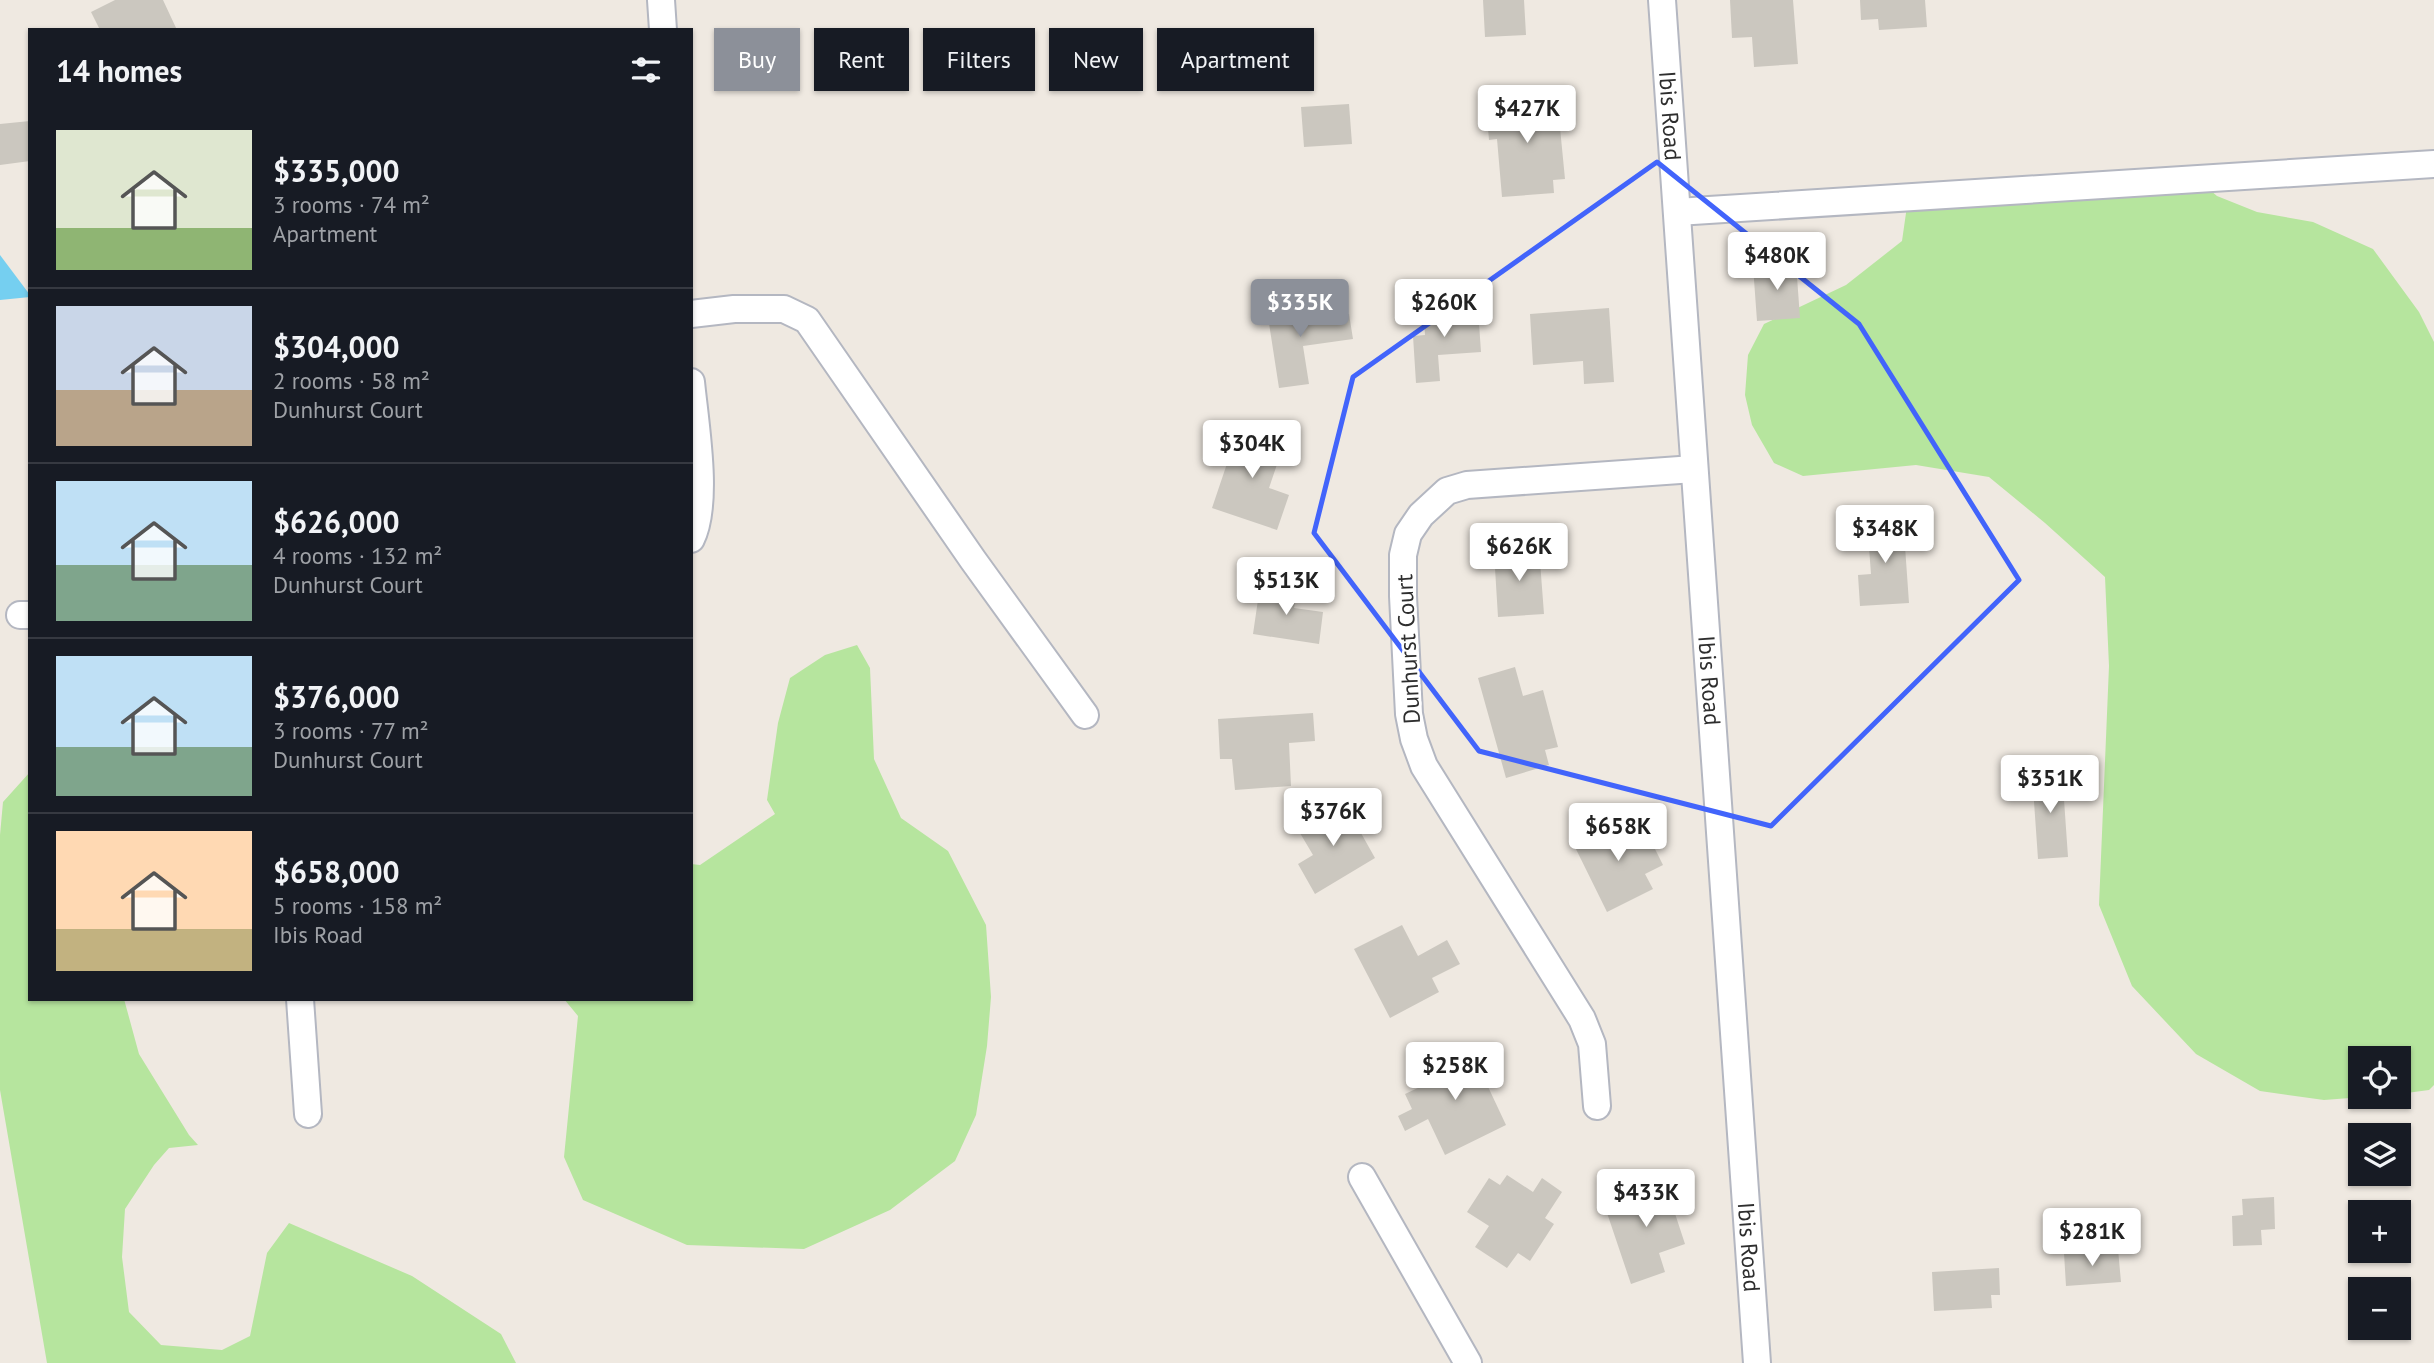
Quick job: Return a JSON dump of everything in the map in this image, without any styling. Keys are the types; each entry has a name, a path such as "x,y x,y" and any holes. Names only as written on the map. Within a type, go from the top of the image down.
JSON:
{"street":[{"path":"661,0 663,28"},
{"name":"Ibis Road","path":"1662,0 1757,1363"},
{"path":"1677,212 2434,164"},
{"path":"693,314 734,309 785,309 807,320 973,560 1086,715"},
{"path":"693,405 701,498 697,527 693,535"},
{"name":"Dunhurst Court","path":"1597,1106 1592,1044 1582,1019 1424,765 1413,739 1409,714 1403,555 1408,534 1421,515 1447,491 1467,485 1694,469"},
{"path":"300,1001 308,1114"},
{"path":"1362,1177 1468,1363"}],"highlighted area":[{"path":"1657,162 1859,324 2019,580 1771,826 1479,751 1314,533 1353,377"}],"green space":[{"path":"2183,167 2217,196 2257,212 2313,222 2373,249 2419,312 2434,342 2434,1085 2429,1090 2411,1092 2411,1046 2348,1046 2348,1098 2324,1100 2260,1091 2196,1054 2132,986 2099,905 2109,666 2105,577 1989,477 1916,465 1803,476 1774,463 1752,425 1745,395 1748,355 1764,324 1846,285 1902,241 1910,185"},
{"path":"857,645 870,668 874,759 901,818 948,851 986,925 991,997 987,1046 976,1115 955,1161 890,1210 804,1249 687,1245 583,1200 564,1157 578,1016 566,1001 693,1001 693,864 700,865 775,814 767,800 778,723 790,678 825,655"},
{"path":"28,774 28,1001 125,1001 139,1054 189,1135 198,1145 169,1148 154,1165 125,1209 122,1257 129,1312 161,1345 222,1350 250,1336 267,1253 289,1223 412,1276 501,1334 516,1363 47,1363 0,1090 0,835 3,802"}],"water":[{"path":"0,255 28,292 28,297 0,300"}],"building":[{"path":"115,0 163,0 176,28 99,28 91,12"},
{"path":"1483,0 1524,0 1526,35 1485,37"},
{"path":"1730,0 1793,0 1798,64 1754,67 1752,37 1732,38"},
{"path":"1860,0 1925,0 1927,27 1879,30 1878,19 1861,20"},
{"path":"1557,97 1565,179 1553,180 1554,193 1502,197 1497,139 1489,140 1486,104"},
{"path":"1349,104 1352,144 1304,147 1301,107"},
{"path":"28,121 28,161 0,165 0,124"},
{"path":"1796,263 1800,318 1757,321 1753,266"},
{"path":"1298,299 1301,321 1349,314 1353,339 1303,346 1309,384 1279,388 1266,304"},
{"path":"1441,300 1442,312 1478,309 1481,352 1438,355 1440,381 1416,383 1413,336 1425,335 1423,301"},
{"path":"1609,308 1614,382 1584,384 1583,361 1533,365 1530,314"},
{"path":"1240,425 1285,441 1269,488 1289,495 1277,530 1212,508"},
{"path":"1903,518 1909,603 1860,606 1858,575 1871,574 1867,521"},
{"path":"1539,548 1544,614 1498,617 1494,552"},
{"path":"1260,586 1297,592 1294,608 1323,612 1319,644 1253,634"},
{"path":"1515,667 1523,696 1543,690 1558,747 1545,750 1549,765 1506,778 1478,678"},
{"path":"1313,713 1315,741 1289,743 1291,786 1235,790 1232,759 1220,759 1218,719"},
{"path":"2062,771 2068,857 2038,859 2032,773"},
{"path":"1343,801 1375,858 1315,894 1298,864 1313,855 1297,828"},
{"path":"1641,821 1663,865 1645,874 1653,889 1607,912 1571,839 1603,823 1610,836"},
{"path":"1402,925 1418,956 1447,940 1460,964 1432,978 1439,992 1390,1018 1354,949"},
{"path":"1467,1042 1506,1125 1445,1155 1428,1119 1405,1131 1398,1116 1412,1109 1405,1094 1441,1077 1433,1059"},
{"path":"1662,1174 1685,1244 1659,1253 1665,1272 1631,1284 1606,1210 1636,1200 1631,1184"},
{"path":"1507,1175 1533,1192 1542,1178 1562,1192 1545,1218 1554,1224 1530,1261 1518,1253 1507,1268 1475,1247 1489,1226 1467,1212 1489,1178 1500,1185"},
{"path":"2274,1197 2275,1229 2261,1230 2262,1245 2233,1246 2232,1216 2243,1215 2242,1199"},
{"path":"2118,1249 2121,1282 2066,1286 2064,1253"},
{"path":"1999,1268 2000,1295 1991,1295 1992,1308 1934,1311 1932,1272"}]}
